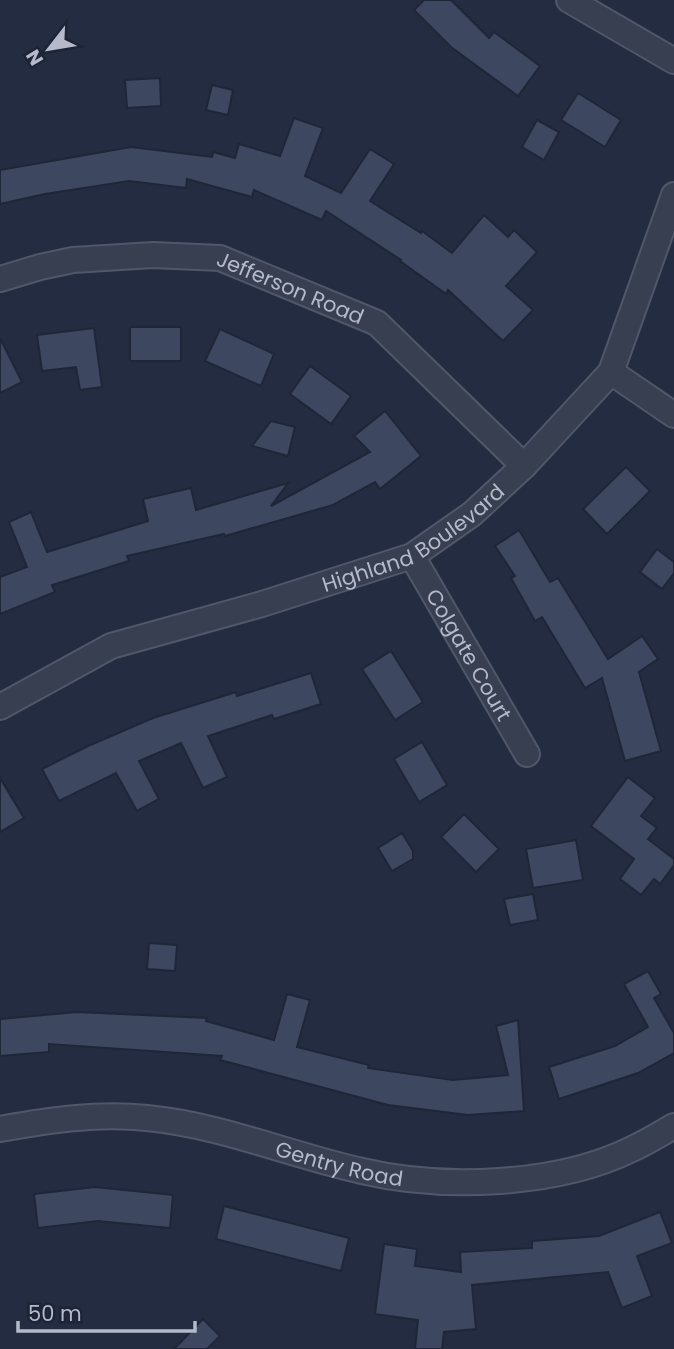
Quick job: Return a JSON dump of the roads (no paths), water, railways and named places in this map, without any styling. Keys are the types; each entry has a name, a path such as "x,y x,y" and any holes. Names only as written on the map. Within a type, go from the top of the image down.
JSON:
{"street":[{"path":"569,0 674,61"},
{"name":"Highland Boulevard","path":"0,707 111,646 262,604 412,556 472,514 524,466 611,372 674,195"},
{"name":"Jefferson Road","path":"0,279 73,260 153,255 220,258 377,323 524,466"},
{"path":"611,372 674,415"},
{"name":"Colgate Court","path":"412,556 527,754"},
{"name":"Gentry Road","path":"0,1129 48,1120 94,1116 146,1118 198,1125 362,1171 444,1184 542,1176 594,1163 631,1150 674,1126"}]}
